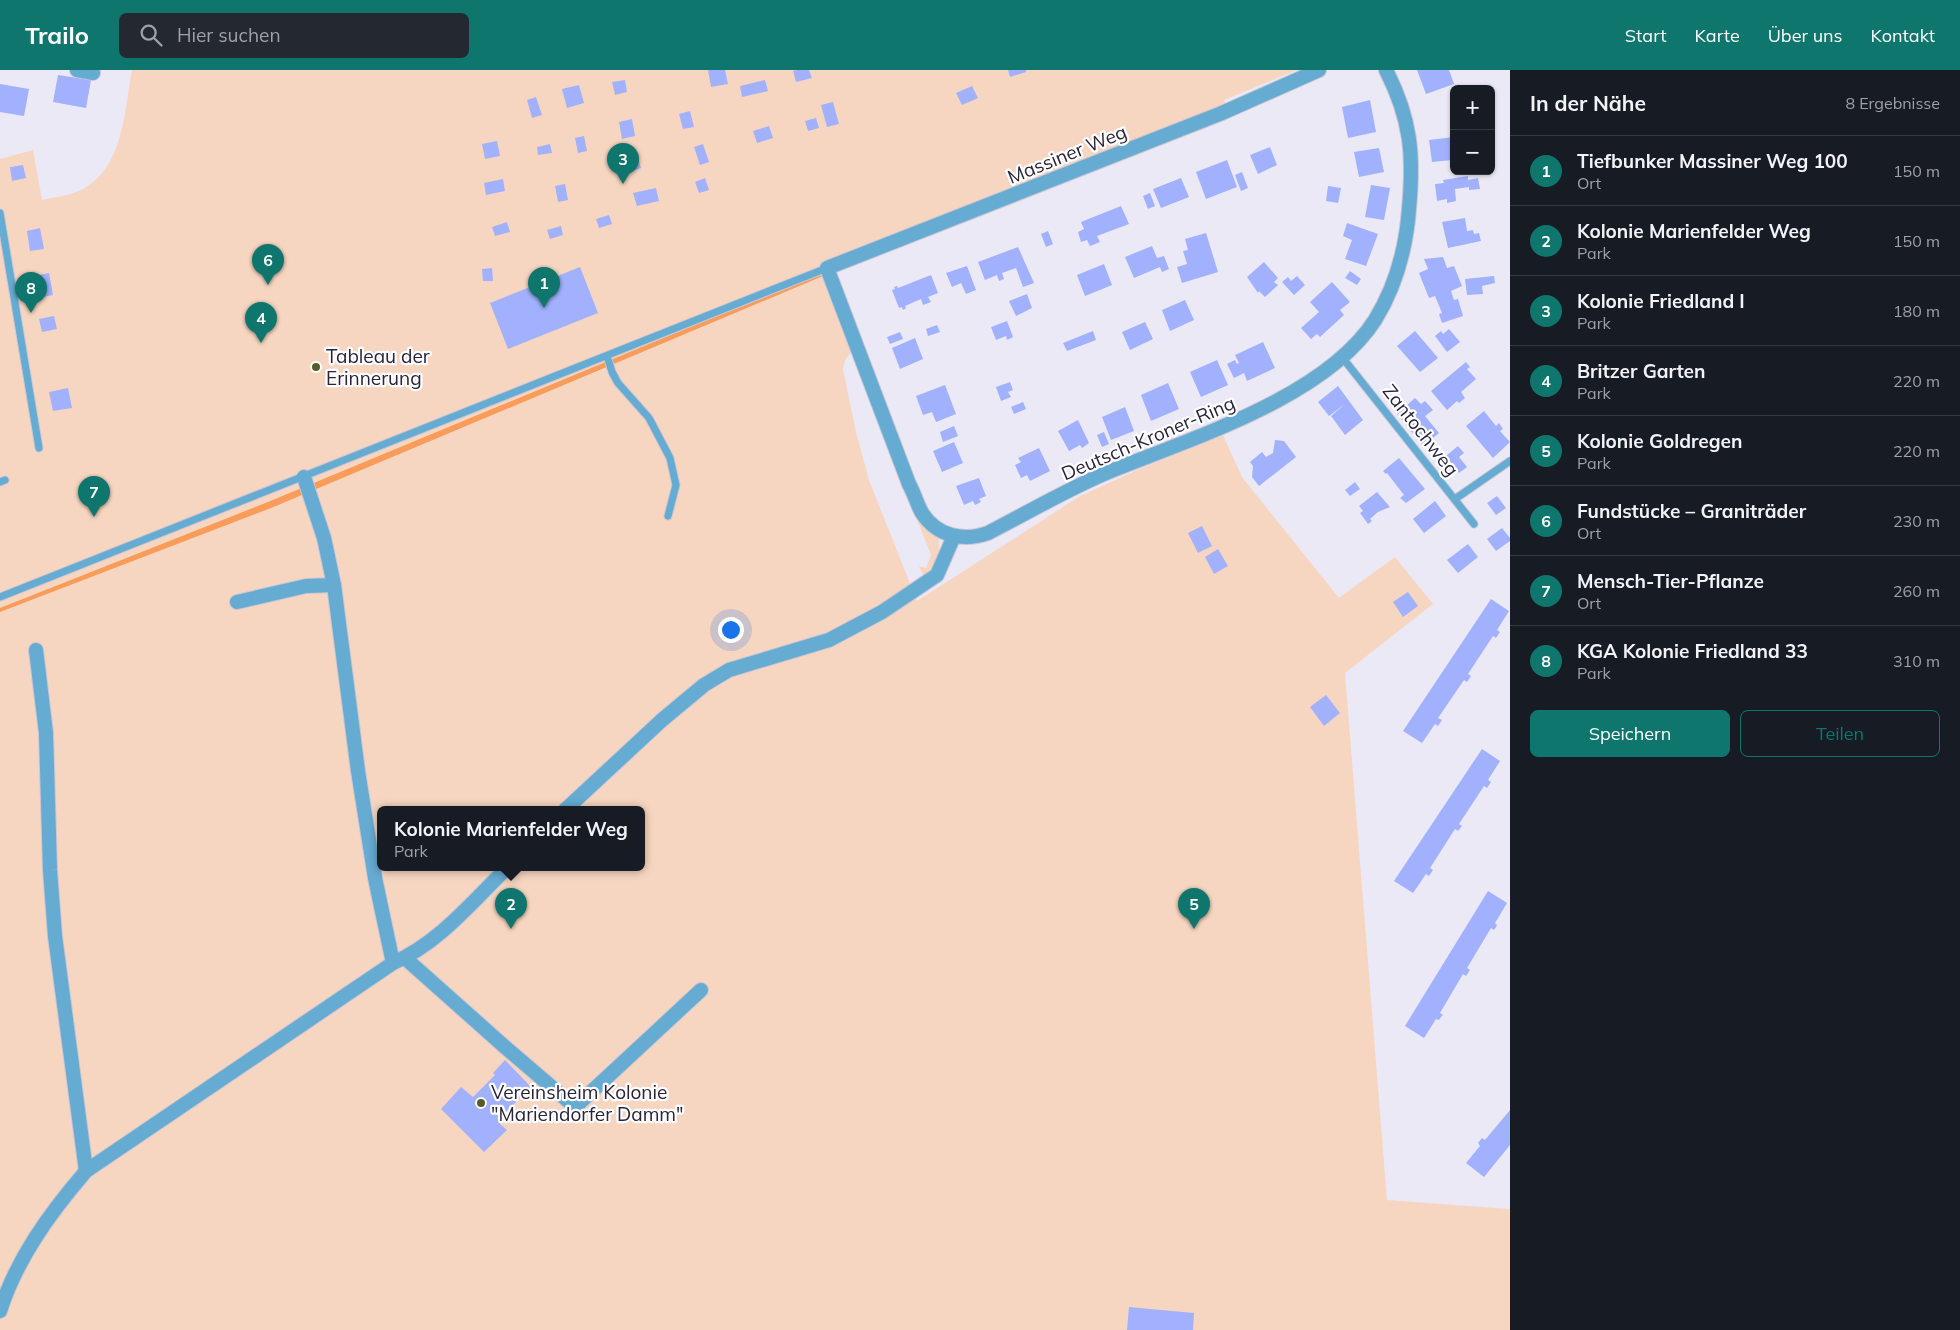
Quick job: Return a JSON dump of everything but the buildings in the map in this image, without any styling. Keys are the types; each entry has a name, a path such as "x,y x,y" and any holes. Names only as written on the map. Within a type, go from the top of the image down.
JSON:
{"street":[{"path":"77,70 93,73"},
{"name":"Massiner Weg","path":"827,268 1222,113 1319,70"},
{"name":"Deutsch-Kroner-Ring","path":"827,268 921,511 932,525 947,534 978,537 1104,474 1255,412 1314,379 1342,357 1370,327 1385,302 1398,271 1406,238 1411,191 1410,134 1403,108 1386,70"},
{"path":"304,477 324,538 334,585 358,771 375,878 399,960 575,1107 701,990"},
{"path":"568,806 641,738 704,685 729,670 829,640 882,612 938,575 954,536"},
{"path":"237,602 306,586 334,585"},
{"path":"36,650 46,732 50,870 55,936 86,1171"},
{"path":"0,1311 6,1292 28,1248 61,1200 86,1171 399,960 424,946 459,916 504,871"}],"lane":[{"path":"0,213 39,448"},
{"path":"0,597 827,268"},
{"path":"607,356 618,383 649,418 670,458 676,485 668,516"},
{"name":"Zantochweg","path":"1342,357 1474,524"},
{"path":"1455,499 1510,461"}],"shaded area":[{"path":"132,70 1297,70 1224,100 1226,105 819,265 852,351 845,360 843,369 856,432 869,480 917,601 1080,496 1223,435 1242,477 1339,598 1395,557 1433,604 1345,673 1387,1200 1510,1209 1510,1330 0,1330 0,159 33,150 42,200 68,195 83,189 97,179 107,167 120,137"},
{"path":"815,275 823,276 271,508 0,612 0,608 268,502"},
{"path":"916,517 939,537 939,554 936,564 929,572 923,575 919,566 926,568 931,555"}],"place":[{"name":"Kolonie Friedland I","path":"623,184"},
{"name":"Fundstücke – Graniträder","path":"268,285"},
{"name":"Tiefbunker Massiner Weg 100","path":"544,308"},
{"name":"KGA Kolonie Friedland 33","path":"31,313"},
{"name":"Britzer Garten","path":"261,343"},
{"name":"Tableau der Erinnerung","path":"316,367"},
{"name":"Mensch-Tier-Pflanze","path":"94,517"},
{"name":"Kolonie Marienfelder Weg","path":"511,929"},
{"name":"Kolonie Goldregen","path":"1194,929"},
{"name":"Vereinsheim Kolonie \"Mariendorfer Damm\"","path":"481,1103"}]}
